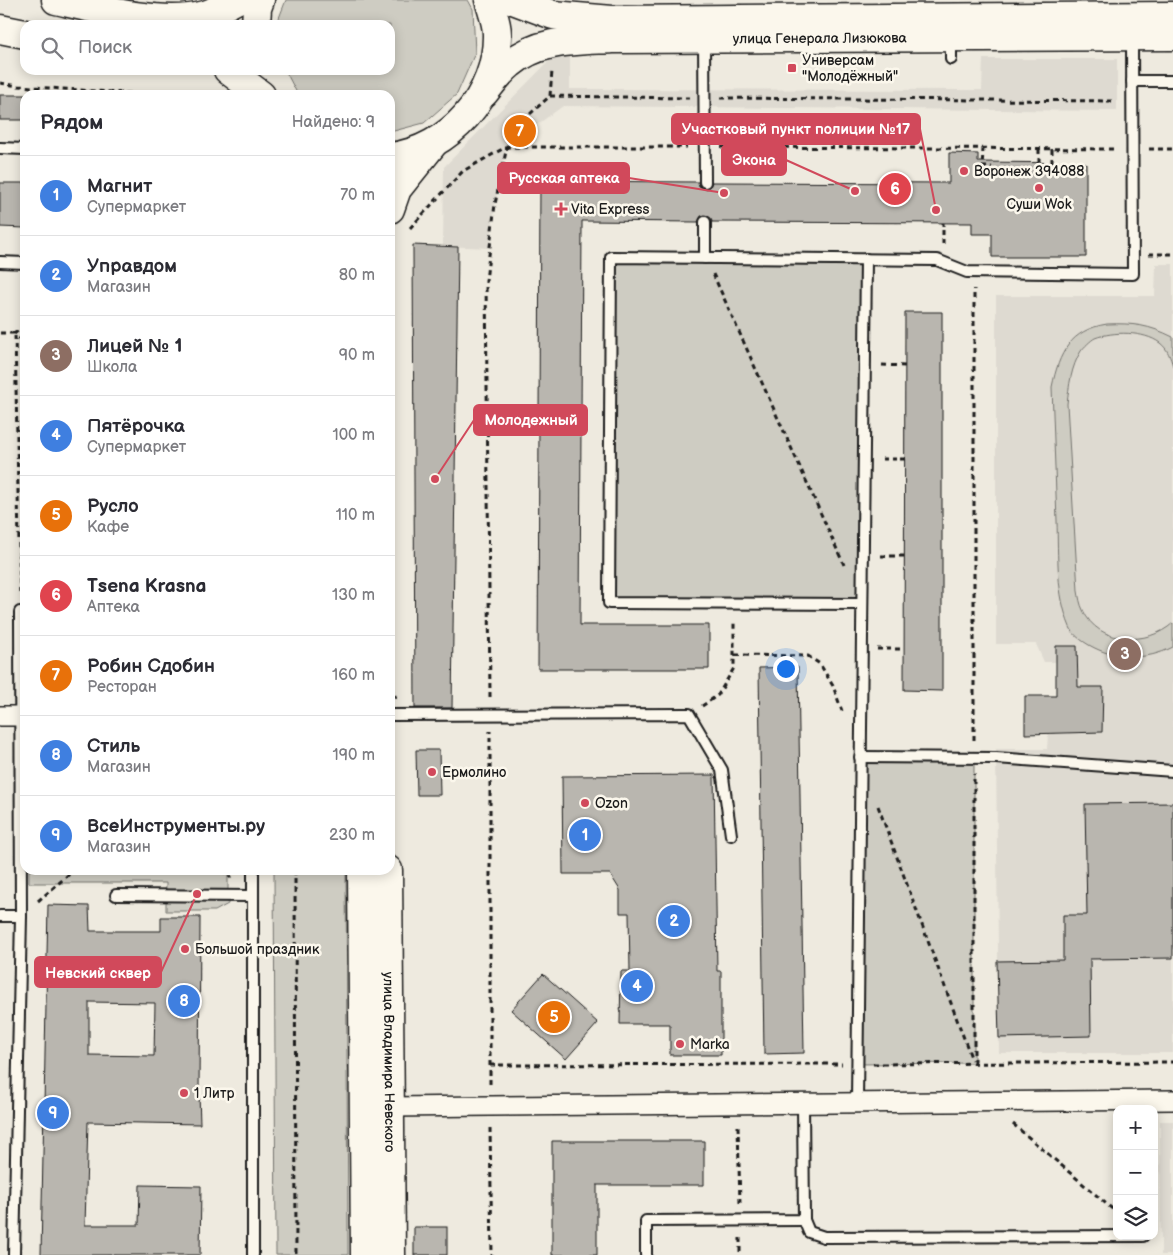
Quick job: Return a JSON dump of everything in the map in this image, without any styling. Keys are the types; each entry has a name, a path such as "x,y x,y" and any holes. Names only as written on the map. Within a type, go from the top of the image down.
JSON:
{"main road":[{"path":"56,0 112,6 178,20 205,15 236,0"},
{"path":"256,20 260,0"},
{"path":"395,195 397,189 433,144 464,120 484,93 494,64 497,33 490,0"},
{"name":"улица Генерала Лизюкова","path":"513,0 553,15 612,20 1132,37 1173,36"},
{"name":"улица Генерала Лизюкова","path":"484,93 509,64 529,51 553,43 613,39 704,39 958,31 1173,16"},
{"path":"0,29 20,33"},
{"path":"235,75 254,90"},
{"path":"261,75 268,90"},
{"path":"395,156 433,144"},
{"name":"улица Владимира Невского","path":"362,875 365,1255"},
{"name":"улица Владимира Невского","path":"388,875 391,1255"}],"street":[{"path":"0,716 20,716"},
{"path":"390,1107 1173,1100"}],"lane":[{"path":"862,604 610,603 611,257 937,260 967,272 1133,274 1132,37"},
{"path":"704,39 705,182"},
{"path":"1132,81 1173,81"},
{"path":"0,148 20,149"},
{"path":"705,222 706,258"},
{"path":"857,1103 866,259"},
{"path":"0,262 20,263"},
{"path":"395,715 689,714 722,770 731,835"},
{"path":"860,757 974,757 1173,771"},
{"path":"14,1255 21,875"},
{"path":"253,875 253,1255"},
{"path":"116,895 253,896"},
{"path":"0,916 21,916"},
{"path":"803,1103 804,1220 809,1232 824,1237 1113,1236"},
{"path":"646,1255 646,1221 804,1220"}],"path":[{"path":"550,96 552,64"},
{"path":"0,83 69,90"},
{"path":"492,1255 489,1106 490,715 486,281 495,204 510,132 550,96 1132,101"},
{"path":"409,229 463,171 506,147 1173,149"},
{"path":"982,148 982,169 992,167"},
{"path":"1052,148 1052,163"},
{"path":"1039,149 1039,163"},
{"path":"1133,254 1173,254"},
{"path":"706,258 846,569"},
{"path":"974,272 974,1063"},
{"path":"0,334 15,333 20,330"},
{"path":"15,333 20,338"},
{"path":"15,333 20,507"},
{"path":"864,365 905,366"},
{"path":"864,458 905,459"},
{"path":"862,556 904,556"},
{"path":"689,714 718,696 734,668 734,604"},
{"path":"862,649 904,650"},
{"path":"735,655 808,656 820,664 832,686 843,713"},
{"path":"878,804 974,1063"},
{"path":"21,916 68,875"},
{"path":"295,875 296,1255"},
{"path":"490,1066 1173,1062"},
{"path":"988,1102 1113,1210"},
{"path":"738,1104 740,1255"}],"shaded area":[{"path":"286,0 468,0 473,9 475,53 457,94 424,123 395,131 395,90 295,90 288,75 395,75 395,20 279,20"},
{"path":"553,57 570,57 570,89 982,90 983,59 1117,59 1117,111 563,106 506,147 495,204 490,248 443,246 444,167"},
{"path":"611,257 866,259 862,604 609,603"},
{"path":"1156,264 1173,264 1173,1053 999,1053 996,749 1047,749 1048,734 1056,732 1102,732 1103,687 1078,687 1077,646 1056,646 1056,662 1044,662 1036,644 996,644 996,296 1155,296"},
{"path":"1107,324 1141,326 1173,337 1173,366 1163,345 1146,336 1128,333 1110,334 1093,339 1081,351 1075,364 1067,404 1078,591 1080,603 1090,622 1111,636 1137,638 1150,636 1173,623 1173,647 1152,655 1131,657 1109,654 1078,638 1070,627 1065,614 1060,588 1052,387 1058,364 1068,345 1084,332"},
{"path":"860,757 974,757 974,1063 857,1064"},
{"path":"29,875 228,875 228,904 215,911 166,911 166,883 29,883"},
{"path":"274,875 346,875 348,1255 276,1255"},
{"path":"1160,1121 1173,1121 1173,1255 1161,1255"}],"building":[{"path":"0,95 20,95 20,120 0,120"},
{"path":"949,153 978,154 978,162 1086,163 1086,257 992,257 992,234 972,234 972,223 712,222 711,218 705,215 701,216 698,222 582,221 580,625 709,625 709,669 538,669 540,181 698,182 699,186 705,189 709,188 712,182 949,183"},
{"path":"0,183 20,183 20,228 0,227"},
{"path":"413,245 458,247 452,708 415,708"},
{"path":"905,312 942,312 942,691 904,690"},
{"path":"1056,646 1077,646 1078,687 1103,687 1102,732 1025,734 1025,696 1056,696"},
{"path":"798,667 804,1053 764,1054 759,668"},
{"path":"416,750 439,750 440,795 417,795"},
{"path":"714,775 717,971 721,971 721,1055 670,1055 670,1024 620,1024 621,971 630,971 629,913 620,913 620,890 610,874 563,874 562,776"},
{"path":"1173,803 1173,958 1090,959 1091,1036 999,1038 997,961 1063,960 1063,915 1087,915 1085,804"},
{"path":"48,905 89,906 90,931 161,931 161,917 200,917 200,1124 88,1122 85,1225 139,1225 140,1185 201,1186 200,1255 41,1255","holes":["89,1002 155,1003 154,1056 89,1055"]},
{"path":"543,974 598,1023 566,1059 511,1010"},
{"path":"552,1141 704,1141 704,1185 597,1185 597,1255 552,1255"},
{"path":"414,1227 447,1227 447,1255 414,1255"}],"place":[{"name":"Универсам \"Молодёжный\"","path":"792,68"},
{"name":"Робин Сдобин","path":"520,131"},
{"name":"Воронеж 394088","path":"964,171"},
{"name":"Суши Wok","path":"1039,188"},
{"name":"Tsena Krasna","path":"895,189"},
{"name":"Экона","path":"855,191"},
{"name":"Русская аптека","path":"724,193"},
{"name":"Vita Express","path":"561,209"},
{"name":"Участковый пункт полиции №17","path":"936,210"},
{"name":"Молодежный","path":"435,479"},
{"name":"Лицей № 1","path":"1125,654"},
{"name":"Ермолино","path":"432,772"},
{"name":"Ozon","path":"585,803"},
{"name":"Магнит","path":"585,835"},
{"name":"Невский сквер","path":"197,894"},
{"name":"Управдом","path":"674,921"},
{"name":"Большой праздник","path":"185,949"},
{"name":"Пятёрочка","path":"637,986"},
{"name":"Стиль","path":"184,1001"},
{"name":"Русло","path":"554,1017"},
{"name":"Marka","path":"680,1044"},
{"name":"1 Литр","path":"184,1093"},
{"name":"ВсеИнструменты.ру","path":"53,1113"}]}
